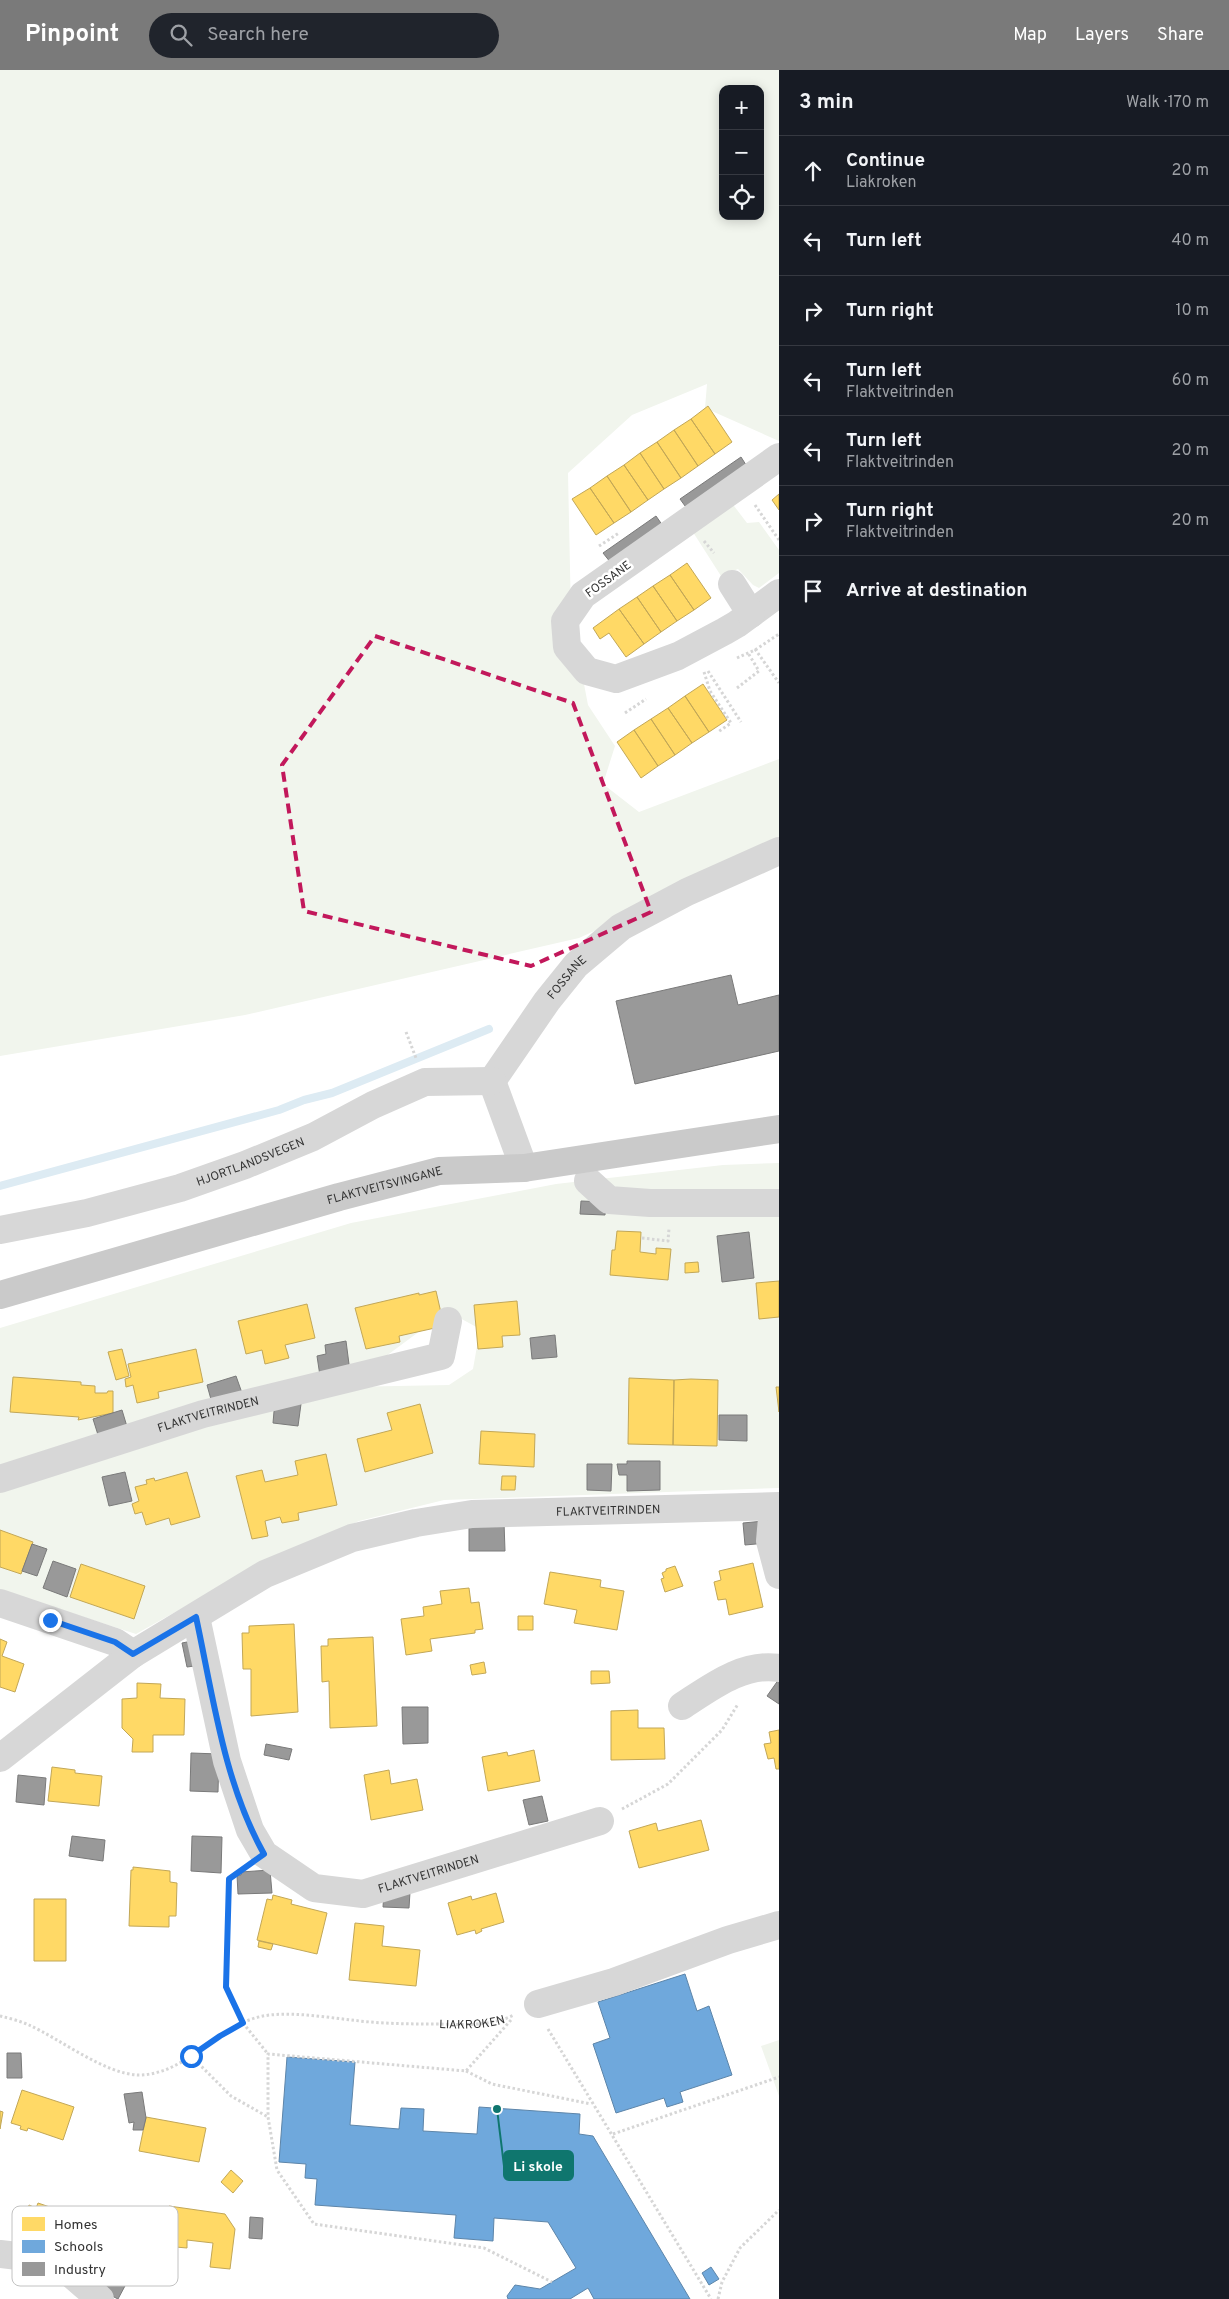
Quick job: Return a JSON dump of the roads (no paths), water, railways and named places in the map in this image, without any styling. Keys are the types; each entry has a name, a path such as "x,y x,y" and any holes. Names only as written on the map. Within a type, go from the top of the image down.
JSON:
{"main road":[{"name":"FLAKTVEITSVINGANE","path":"0,1295 330,1200 439,1171 524,1168 779,1130"}],"street":[{"name":"FOSSANE","path":"779,457 583,595 565,621 567,647 587,672 616,679 678,656 744,619 779,593"},
{"path":"732,584 744,619"},
{"name":"FOSSANE","path":"492,1081 547,1001 576,965 621,927 688,892 779,851"},
{"path":"492,1081 524,1168"},
{"name":"HJORTLANDSVEGEN","path":"0,1230 87,1213 190,1185 313,1137 373,1105 425,1082 492,1081"},
{"path":"588,1181 609,1200 650,1203 779,1204"},
{"name":"FLAKTVEITRINDEN","path":"0,1479 203,1414 441,1356 448,1321"},
{"name":"FLAKTVEITRINDEN","path":"0,1758 133,1654 265,1574 352,1538 416,1523 472,1514 776,1506 770,1541 779,1575"},
{"path":"0,1603 115,1642 133,1654"},
{"name":"FLAKTVEITRINDEN","path":"196,1617 228,1762 250,1830 264,1854 314,1888 363,1894 600,1821"},
{"path":"682,1706 718,1683 740,1673 770,1668"},
{"path":"538,2004 614,1982 728,1940 779,1926"},
{"path":"85,2286 100,2299"}],"waterway":[{"path":"0,1186 279,1110 304,1100 332,1093 489,1029"}],"place":[{"name":"Li skole","path":"497,2109"}]}
